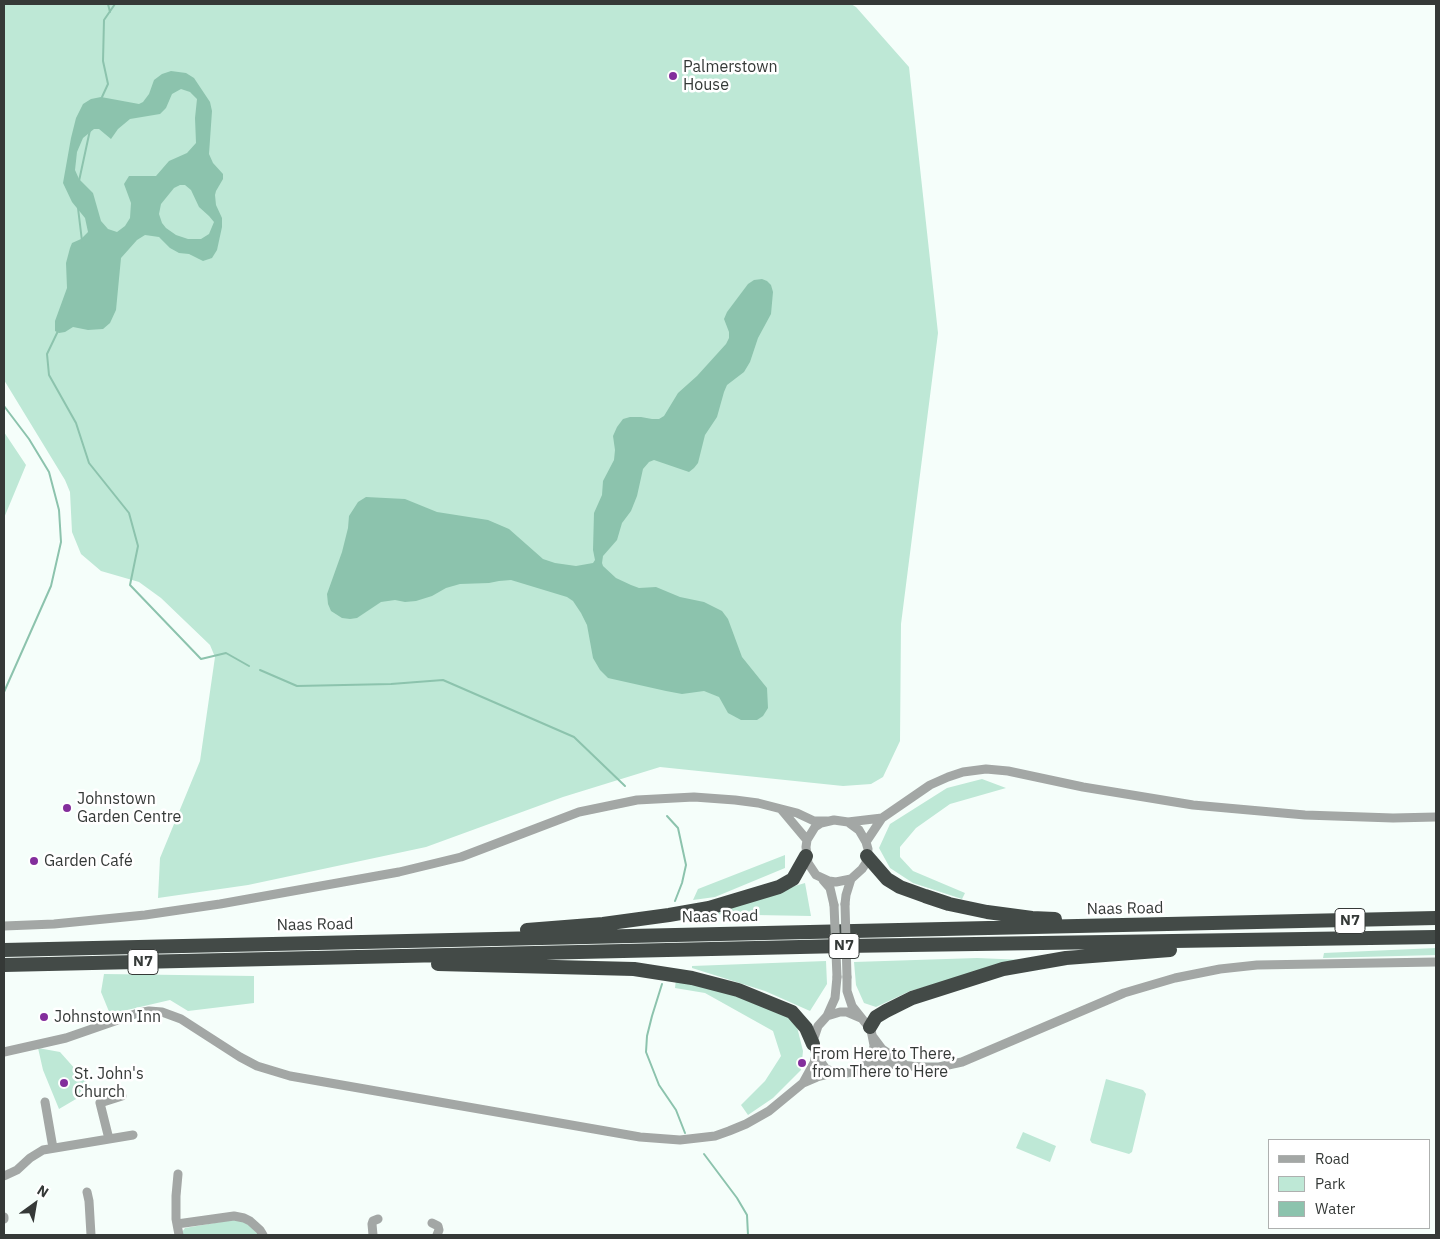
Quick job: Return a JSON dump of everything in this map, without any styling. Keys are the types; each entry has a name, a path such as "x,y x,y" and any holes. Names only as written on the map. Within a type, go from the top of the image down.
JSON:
{"highway":[{"name":"N7","path":"867,849 886,879 900,887 949,904 987,912 1032,918 1087,920 1146,919 1264,924"},
{"name":"N7","path":"281,944 500,933 603,924 669,915 709,908 779,887 793,879 806,856"},
{"name":"Naas Road","path":"4,950 1264,924 1436,918"},
{"name":"Naas Road","path":"4,965 844,946 1436,937"},
{"name":"N7","path":"868,1027 876,1017 886,1010 912,998 973,977 1028,964 1066,958 1210,947 1406,938"},
{"name":"N7","path":"282,959 337,963 590,967 634,969 665,973 718,984 778,1005 792,1012 800,1020 815,1050"}],"street":[{"path":"848,822 882,818 930,785 963,772 986,769 1008,771 1083,787 1193,805 1305,815 1393,818 1436,817"},
{"path":"4,926 54,924 145,915 220,904 399,872 461,857 579,812 638,800 694,797 751,802 797,812 814,821 841,820 848,822 859,830 867,849"},
{"path":"780,808 807,840"},
{"path":"821,878 836,882 851,879 862,870 867,849 882,818"},
{"path":"827,821 815,828 807,840 806,856 812,870 830,888 834,904 842,977 852,1006 882,1049 906,1066"},
{"path":"4,1052 66,1038 138,1013 149,1011 162,1012 181,1019 248,1062 273,1072 290,1076 640,1137 680,1140 715,1136 746,1124 776,1107 803,1083 814,1063 818,1026 827,1016 842,977 845,904 851,879"},
{"path":"803,1083 833,1073 850,1074 877,1063 922,1068 939,1067 962,1062 1124,993 1167,980 1211,970 1257,965 1436,962"},
{"path":"827,1016 847,1012 868,1027 872,1053 864,1067"},
{"path":"815,1050 826,1069 833,1073"},
{"path":"109,1139 100,1103 122,1096"},
{"path":"45,1102 53,1148"},
{"path":"4,1176 17,1170 36,1154 53,1148 133,1135"},
{"path":"178,1174 176,1196 179,1235"},
{"path":"87,1192 91,1235"},
{"path":"177,1224 234,1216 244,1218 260,1230 263,1235"},
{"path":"373,1235 372,1224 373,1221 378,1219"},
{"path":"432,1223 438,1226 437,1235"}],"green space":[{"path":"4,4 851,4 856,7 909,67 938,333 901,624 900,741 883,777 871,784 843,786 660,767 563,797 426,847 248,885 158,898 160,858 200,761 215,657 210,645 161,598 139,582 101,571 81,554 72,532 70,492 65,480 4,380"},
{"path":"4,432 26,465 4,518"},
{"path":"982,779 1006,788 950,804 916,828 900,847 900,857 913,871 965,893 962,899 913,883 890,868 879,848 890,824 947,788"},
{"path":"785,855 785,868 715,897 693,900 698,889"},
{"path":"805,883 811,916 700,914"},
{"path":"1436,948 1436,955 1323,958 1324,953"},
{"path":"977,958 1025,960 910,991 876,1007 864,1003 856,985 854,962"},
{"path":"826,961 827,984 810,1011 765,991 692,968 692,966"},
{"path":"104,974 254,976 254,1003 188,1011 170,1000 110,1014 101,992"},
{"path":"676,979 747,997 795,1019 803,1051 801,1070 773,1098 748,1115 741,1105 765,1081 781,1056 773,1031 705,993 675,988"},
{"path":"38,1048 60,1052 93,1089 59,1109 43,1070"},
{"path":"1106,1079 1143,1090 1146,1094 1132,1152 1129,1154 1092,1143 1090,1140"},
{"path":"1023,1132 1056,1146 1050,1162 1016,1148"},
{"path":"232,1220 242,1221 251,1226 260,1235 183,1235 182,1232 185,1228"}],"water":[{"path":"171,71 186,73 194,78 210,102 212,111 209,154 213,163 223,174 223,179 215,195 216,205 222,218 217,250 212,258 203,261 189,254 179,253 170,248 159,237 145,235 137,240 121,258 116,310 110,323 103,329 88,330 73,327 59,333 55,331 55,321 67,288 66,263 70,248 72,243 81,239 88,232 85,218 72,202 63,183 76,118 83,104 91,99 101,97 139,104 143,102 149,94 154,80 162,74","holes":["181,89 190,92 197,99 195,118 196,143 187,153 169,161 156,176 129,176 124,184 131,203 130,218 125,226 117,232 108,229 101,221 93,193 79,179 75,170 77,152 83,138 94,129 99,129 111,139 118,129 130,119 160,114 166,108 172,94","185,185 191,190 199,207 214,222 209,234 201,239 188,239 176,235 162,223 159,214 161,204 174,188"]},
{"path":"762,279 771,285 773,292 771,314 758,338 750,362 744,372 727,385 717,417 705,435 698,463 689,472 654,460 649,462 643,469 637,496 631,511 622,523 617,540 603,556 602,563 616,578 631,585 639,588 656,587 680,597 704,602 722,611 728,619 742,657 767,688 768,708 763,716 757,720 741,720 728,713 719,697 704,691 682,694 608,678 600,670 593,658 587,625 573,601 567,597 511,580 460,584 416,601 405,602 395,600 381,602 357,618 342,618 331,611 327,594 342,552 349,516 358,502 366,497 405,499 437,512 488,520 509,529 543,559 576,566 593,563 595,560 593,550 594,513 602,495 603,481 614,460 613,436 617,427 623,419 630,417 659,419 664,416 678,393 697,376 726,344 729,338 729,332 724,319 727,312 748,284 754,280"}],"waterway":[{"path":"108,4 110,12"},
{"path":"102,97 108,84 103,61 104,20 115,4"},
{"path":"79,181 90,130"},
{"path":"78,208 82,241"},
{"path":"58,331 47,354 49,375 76,423 89,463 129,513 138,546 130,585 201,659 226,653 249,666"},
{"path":"4,406 29,439 49,472 59,510 61,542 51,586 4,692"},
{"path":"260,670 297,686 391,684 443,680 574,737 625,786"},
{"path":"667,816 678,828 686,865 675,901"},
{"path":"662,984 647,1036 646,1052 659,1085 676,1110 685,1133"},
{"path":"704,1154 737,1198 747,1215 748,1235"}],"place":[{"name":"Palmerstown House","path":"673,76"},
{"name":"Johnstown Garden Centre","path":"67,808"},
{"name":"Garden Café","path":"34,861"},
{"name":"Johnstown Inn","path":"44,1017"},
{"name":"From Here to There, from There to Here","path":"802,1063"},
{"name":"St. John's Church","path":"64,1083"}]}
